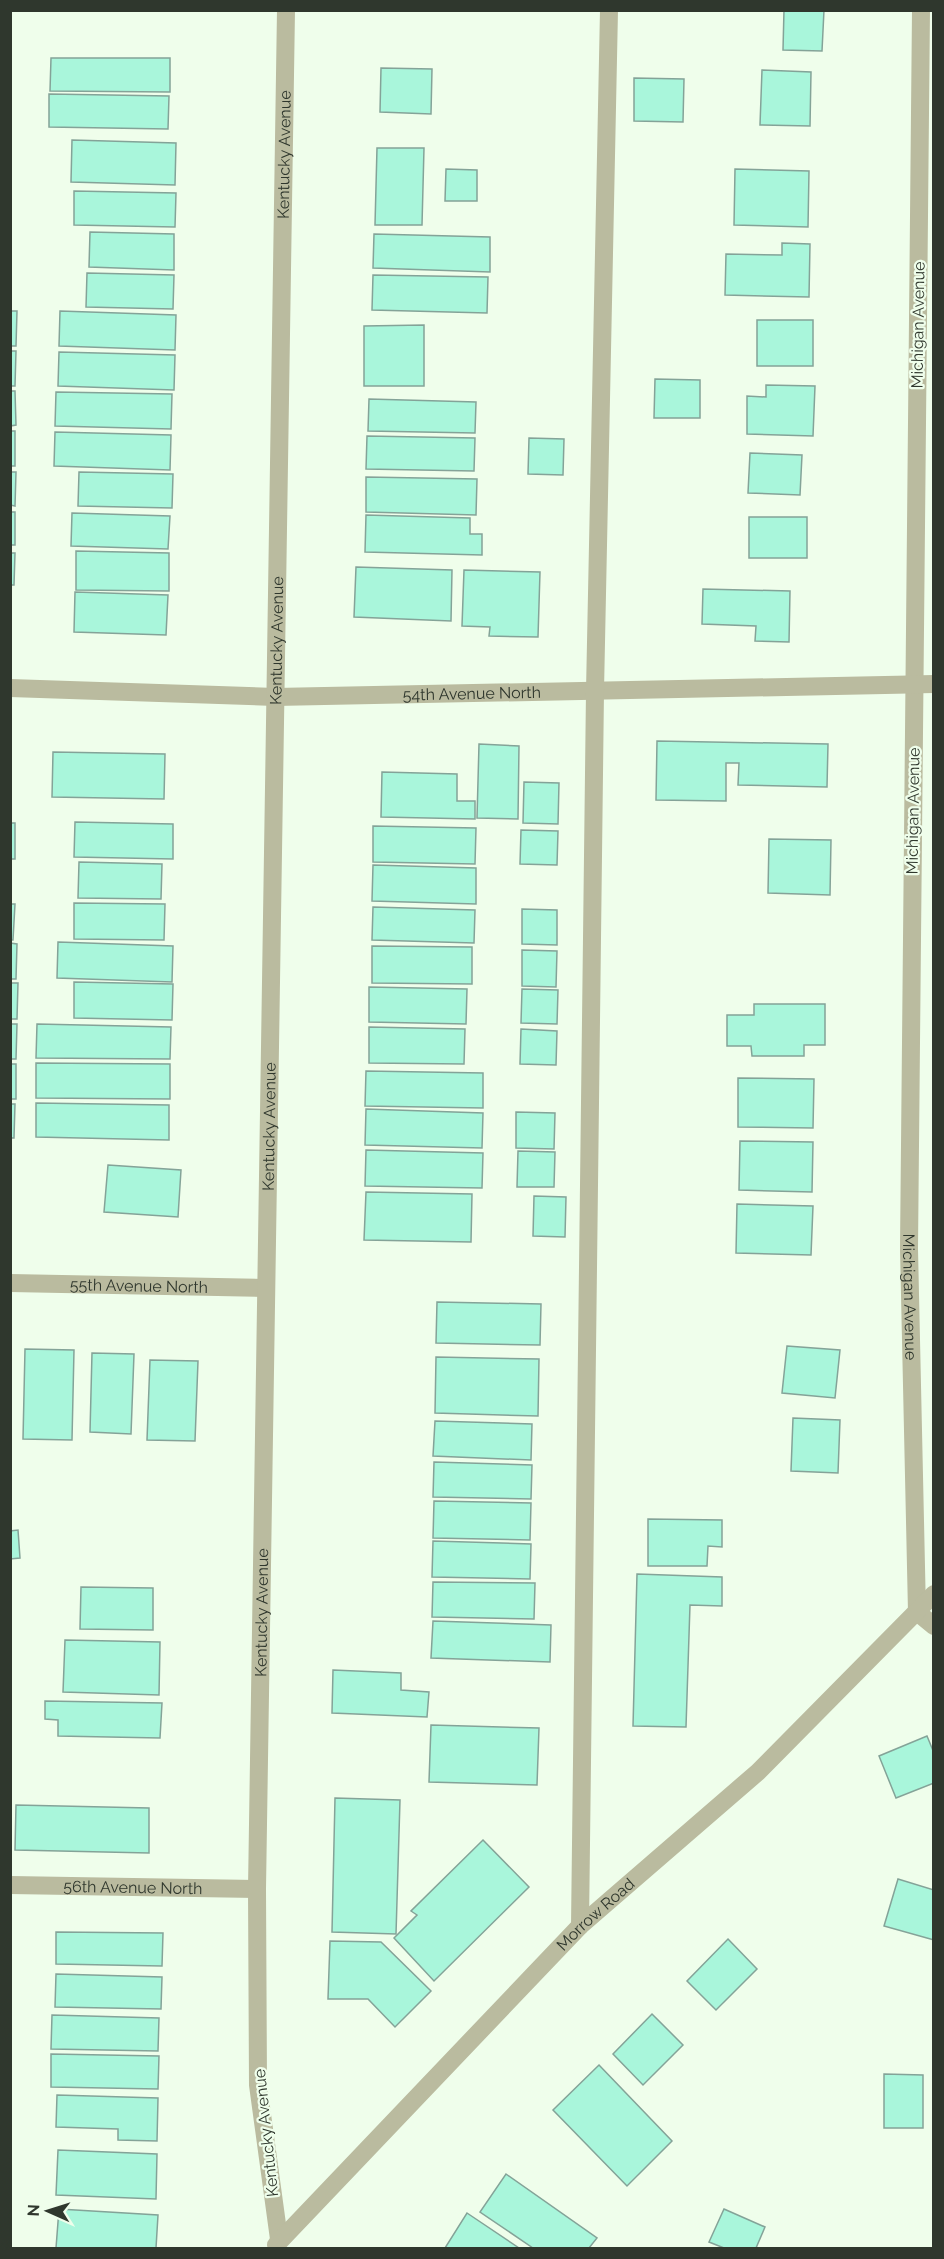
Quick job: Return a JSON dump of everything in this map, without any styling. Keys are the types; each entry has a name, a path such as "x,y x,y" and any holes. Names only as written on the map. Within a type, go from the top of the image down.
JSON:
{"street":[{"name":"Kentucky Avenue","path":"276,2244 258,2085 257,1888 286,10"},
{"path":"580,1926 595,691 609,10"},
{"name":"Michigan Avenue","path":"917,1612 909,1249 921,10"},
{"name":"54th Avenue North","path":"10,688 275,697 933,684"},
{"name":"55th Avenue North","path":"10,1283 266,1288"},
{"name":"Morrow Road","path":"276,2244 580,1926 758,1772 933,1594"},
{"path":"917,1612 933,1626"},
{"name":"56th Avenue North","path":"10,1885 257,1888"}],"building":[{"path":"784,10 824,10 822,51 783,50"},
{"path":"51,58 170,58 170,92 50,91"},
{"path":"381,68 432,69 431,114 380,112"},
{"path":"762,70 811,72 810,126 760,125"},
{"path":"634,78 684,79 683,122 634,121"},
{"path":"49,94 169,96 168,129 49,127"},
{"path":"72,140 176,143 175,185 71,182"},
{"path":"377,148 424,148 422,225 375,225"},
{"path":"446,169 477,170 477,201 445,201"},
{"path":"735,169 809,171 808,227 734,225"},
{"path":"74,191 176,193 175,227 74,225"},
{"path":"90,232 174,234 174,270 89,267"},
{"path":"374,234 490,237 490,272 373,268"},
{"path":"782,243 810,244 809,297 725,295 726,254 782,255"},
{"path":"87,273 174,275 173,309 86,307"},
{"path":"373,275 488,277 487,313 372,310"},
{"path":"10,311 17,311 16,346 10,346"},
{"path":"60,311 176,315 175,350 59,346"},
{"path":"757,320 813,320 813,366 757,366"},
{"path":"424,325 424,386 364,386 364,326"},
{"path":"10,351 16,351 15,386 10,386"},
{"path":"59,352 175,355 174,390 58,386"},
{"path":"655,379 700,380 700,418 654,418"},
{"path":"766,385 815,386 813,436 747,434 747,396 766,397"},
{"path":"10,391 15,391 16,425 10,426"},
{"path":"56,392 172,394 171,429 55,426"},
{"path":"369,399 476,402 475,433 368,431"},
{"path":"10,431 15,431 15,466 10,466"},
{"path":"55,432 171,435 170,470 54,466"},
{"path":"367,436 475,438 474,471 366,469"},
{"path":"529,438 564,439 563,475 528,474"},
{"path":"750,453 802,455 800,495 748,493"},
{"path":"10,472 16,472 15,506 10,505"},
{"path":"79,472 173,474 172,508 78,506"},
{"path":"366,477 477,479 476,515 366,512"},
{"path":"10,512 15,512 15,545 10,545"},
{"path":"72,513 170,516 168,549 71,546"},
{"path":"366,515 470,518 470,534 482,534 482,555 365,552"},
{"path":"749,517 807,517 807,558 749,558"},
{"path":"76,551 169,553 169,591 76,590"},
{"path":"10,553 15,553 14,585 10,585"},
{"path":"356,567 452,570 451,621 354,617"},
{"path":"464,570 540,572 538,637 489,636 490,627 462,626"},
{"path":"703,589 790,591 789,642 755,641 756,626 702,624"},
{"path":"75,592 168,595 166,635 74,632"},
{"path":"657,741 828,744 827,787 738,785 739,763 726,763 726,801 656,800"},
{"path":"479,744 519,746 518,819 477,818"},
{"path":"53,752 165,754 164,799 52,797"},
{"path":"382,772 457,774 457,801 475,801 475,819 381,817"},
{"path":"524,782 559,783 558,824 523,823"},
{"path":"75,822 173,824 173,859 74,857"},
{"path":"10,823 15,823 15,859 10,859"},
{"path":"373,826 476,828 475,864 373,862"},
{"path":"521,830 558,831 557,865 520,864"},
{"path":"769,839 831,840 830,895 768,893"},
{"path":"79,862 162,864 161,899 78,898"},
{"path":"373,865 476,868 476,904 372,901"},
{"path":"74,903 165,904 164,940 74,939"},
{"path":"10,904 15,904 13,940 10,940"},
{"path":"373,907 475,910 474,943 372,940"},
{"path":"522,909 557,910 557,945 522,944"},
{"path":"58,942 173,946 172,982 57,978"},
{"path":"10,943 17,944 16,979 10,979"},
{"path":"372,946 472,947 472,984 372,983"},
{"path":"522,950 557,951 556,987 522,986"},
{"path":"74,982 173,984 172,1020 74,1018"},
{"path":"10,983 18,983 17,1019 10,1019"},
{"path":"369,987 467,989 466,1024 369,1022"},
{"path":"522,989 558,990 557,1024 521,1023"},
{"path":"754,1004 825,1004 825,1045 804,1045 804,1056 752,1056 751,1046 727,1046 727,1015 754,1015"},
{"path":"10,1024 17,1024 16,1059 10,1059"},
{"path":"37,1024 171,1027 170,1059 36,1058"},
{"path":"369,1027 465,1029 464,1064 369,1063"},
{"path":"521,1029 557,1031 556,1065 520,1064"},
{"path":"36,1063 170,1064 170,1099 36,1098"},
{"path":"10,1064 16,1064 16,1099 10,1099"},
{"path":"366,1071 483,1073 483,1108 365,1106"},
{"path":"738,1078 814,1079 813,1128 738,1127"},
{"path":"36,1103 169,1105 169,1140 36,1137"},
{"path":"10,1104 15,1104 14,1138 10,1138"},
{"path":"366,1109 483,1113 482,1148 365,1145"},
{"path":"516,1112 555,1113 554,1149 516,1148"},
{"path":"740,1141 813,1142 812,1192 739,1190"},
{"path":"366,1150 483,1153 482,1188 365,1186"},
{"path":"518,1151 555,1152 554,1187 517,1187"},
{"path":"108,1165 181,1170 178,1217 104,1212"},
{"path":"366,1192 472,1194 471,1242 364,1240"},
{"path":"534,1196 566,1197 565,1237 533,1236"},
{"path":"737,1204 813,1206 811,1255 736,1253"},
{"path":"437,1302 541,1304 540,1345 436,1343"},
{"path":"787,1346 840,1350 835,1398 782,1393"},
{"path":"25,1349 74,1350 72,1440 23,1439"},
{"path":"92,1353 134,1354 131,1434 90,1432"},
{"path":"436,1357 539,1359 538,1416 435,1413"},
{"path":"150,1360 198,1361 195,1441 147,1440"},
{"path":"793,1418 840,1420 838,1473 791,1471"},
{"path":"435,1421 532,1424 531,1460 433,1456"},
{"path":"434,1462 532,1465 531,1499 433,1497"},
{"path":"434,1501 531,1503 530,1540 433,1538"},
{"path":"648,1519 722,1520 722,1547 708,1546 707,1566 648,1566"},
{"path":"18,1530 20,1558 10,1559 10,1531"},
{"path":"433,1541 531,1544 530,1579 432,1577"},
{"path":"637,1574 722,1577 722,1606 690,1605 686,1727 633,1726"},
{"path":"433,1582 535,1583 534,1619 432,1617"},
{"path":"81,1587 153,1588 153,1630 80,1629"},
{"path":"433,1621 551,1625 550,1662 431,1658"},
{"path":"65,1640 160,1642 159,1695 63,1692"},
{"path":"333,1670 401,1673 401,1690 429,1692 427,1717 332,1713"},
{"path":"45,1701 162,1703 160,1738 58,1736 58,1720 45,1719"},
{"path":"431,1725 539,1728 537,1785 429,1782"},
{"path":"927,1736 934,1753 934,1783 896,1798 879,1756"},
{"path":"335,1798 400,1800 396,1934 332,1932"},
{"path":"16,1805 149,1808 149,1853 15,1850"},
{"path":"483,1840 529,1887 434,1981 394,1938 417,1915 411,1911"},
{"path":"898,1879 934,1890 934,1940 884,1926"},
{"path":"56,1932 163,1933 162,1966 56,1964"},
{"path":"728,1939 757,1969 716,2010 687,1981"},
{"path":"330,1941 381,1942 431,1991 395,2027 368,1999 328,1999"},
{"path":"56,1974 162,1977 161,2009 55,2007"},
{"path":"652,2014 683,2045 643,2085 613,2054"},
{"path":"52,2015 159,2018 158,2051 51,2049"},
{"path":"51,2054 159,2056 158,2089 51,2087"},
{"path":"599,2065 672,2141 627,2186 553,2110"},
{"path":"884,2074 923,2075 923,2128 884,2128"},
{"path":"57,2095 158,2098 157,2141 118,2140 118,2129 56,2127"},
{"path":"58,2150 157,2154 156,2199 56,2195"},
{"path":"506,2174 597,2238 589,2248 533,2248 480,2212"},
{"path":"59,2209 158,2215 156,2248 56,2248"},
{"path":"724,2209 765,2227 756,2248 724,2248 709,2242"},
{"path":"467,2213 519,2248 445,2248"}]}
